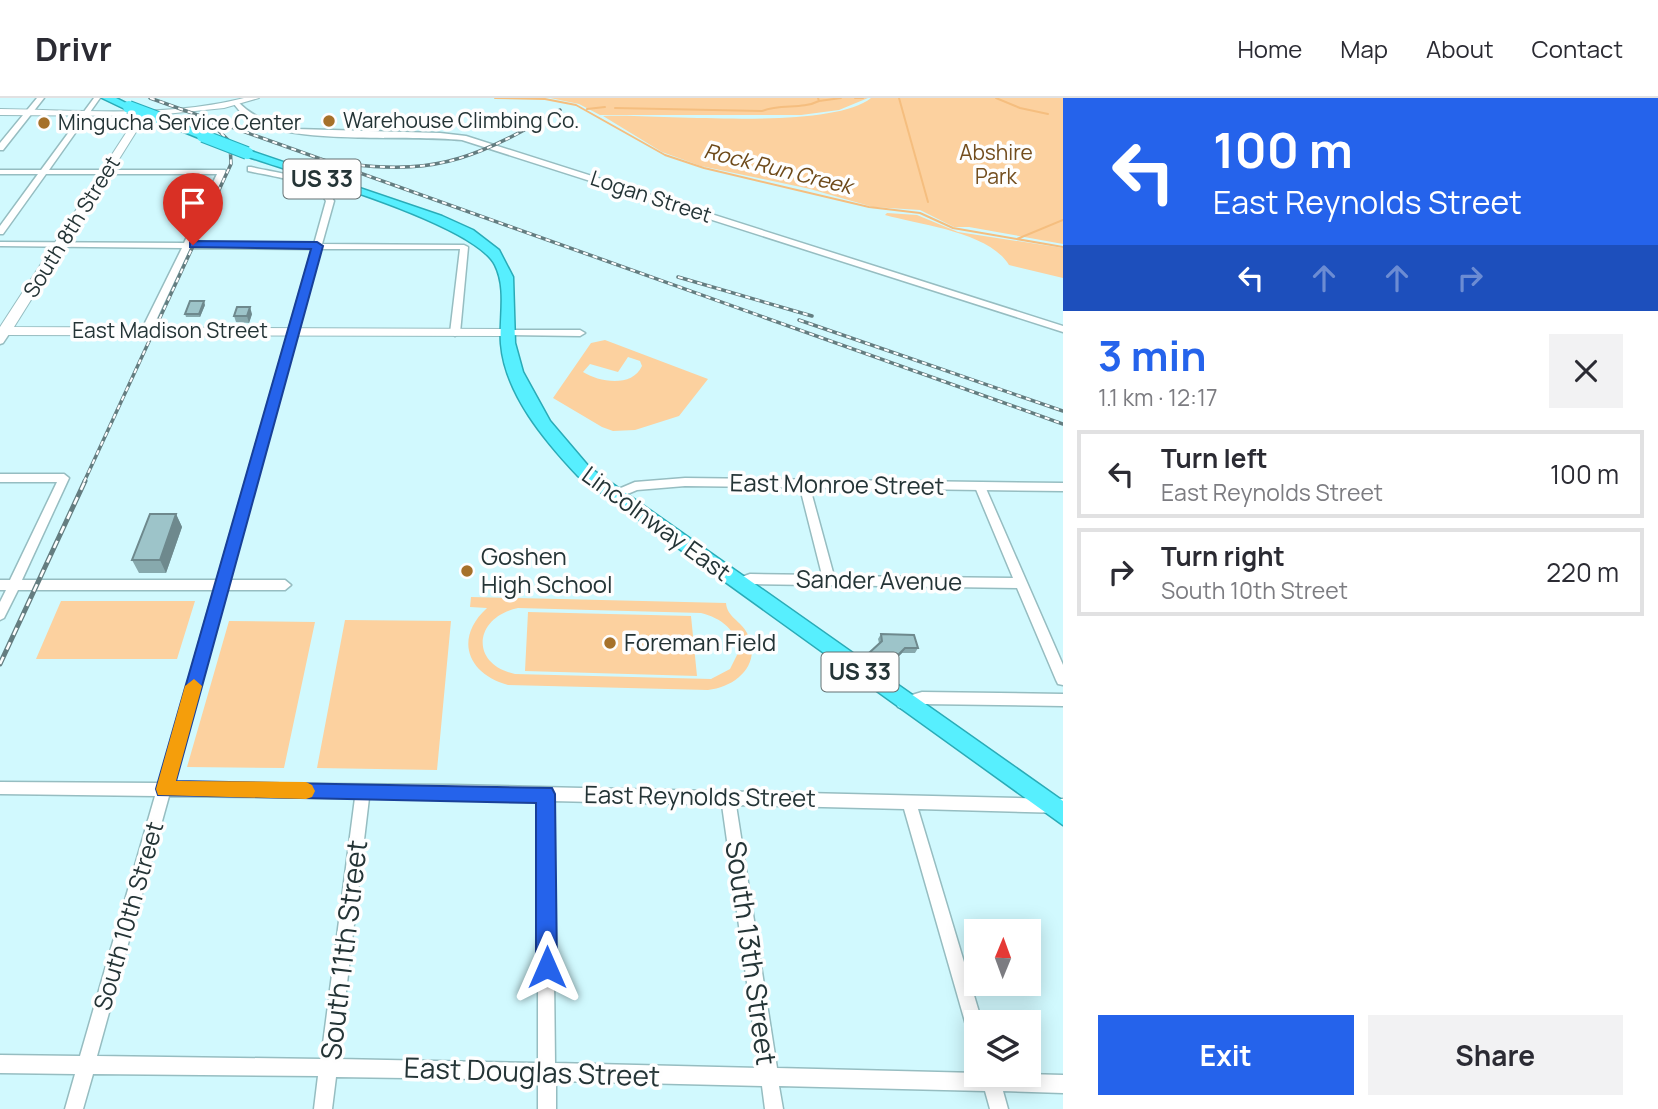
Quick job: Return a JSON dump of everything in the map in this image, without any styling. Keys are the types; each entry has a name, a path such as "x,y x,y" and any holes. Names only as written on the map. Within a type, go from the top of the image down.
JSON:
{"highway":[{"name":"Lincolnway East","path":"109,99 247,153 434,218 473,235 492,252 505,271 509,287 509,355 514,369 556,441 576,466 613,496 902,703 1059,809"}],"main road":[{"path":"0,112 144,112 236,103 255,98"},
{"name":"South 8th Street","path":"2,334 144,112"},
{"name":"East Madison Street","path":"2,334 146,331 508,333"}],"street":[{"path":"0,148 41,98"},
{"path":"0,232 97,98"},
{"name":"Logan Street","path":"236,103 259,121 291,130 424,134 476,142 1063,329"},
{"name":"South 10th Street","path":"74,1109 330,197 324,191 302,183 251,169"},
{"path":"0,172 222,172 146,331"},
{"path":"0,244 464,247 455,333"},
{"path":"508,333 580,333"},
{"path":"0,478 64,478 0,615"},
{"name":"East Monroe Street","path":"613,496 635,486 661,483 1063,487"},
{"path":"804,484 830,580"},
{"path":"980,487 1063,680"},
{"name":"Sander Avenue","path":"737,583 750,579 1022,583"},
{"path":"0,585 285,585"},
{"path":"902,703 922,698 1063,700"},
{"name":"East Reynolds Street","path":"0,788 545,794 909,802 1059,809"},
{"name":"South 11th Street","path":"323,1109 363,791"},
{"path":"545,794 547,1109"},
{"name":"South 13th Street","path":"728,798 774,1109"},
{"path":"909,802 970,1010"},
{"name":"East Douglas Street","path":"0,1064 770,1078 964,1079"},
{"name":"East Douglas Street","path":"1041,1082 1063,1084"},
{"path":"992,1087 999,1109"}],"green space":[{"path":"550,98 868,98 839,110 801,115 600,115 579,104"},
{"name":"Abshire Park","path":"871,98 1063,98 1063,244 969,227 954,227 920,210 873,207 810,189 701,166 662,152 603,116 784,118 850,108"},
{"path":"885,215 917,215 958,232 1063,248 1063,278 1009,265 999,254 970,237"},
{"path":"605,340 708,379 679,416 635,430 613,431 553,398 591,343","holes":["628,357 640,361 642,366 637,373 623,380 606,380 583,372 590,364 618,372"]},
{"path":"471,597 726,603 729,612 747,633 752,654 744,672 737,679 708,690 508,685 483,673 470,654 468,643 471,631 487,608 470,607","holes":["518,608 701,613 727,626 737,645 738,653 730,669 711,679 515,674 500,669 490,661 484,651 483,641 492,621 503,613"]},
{"path":"61,601 195,601 177,659 36,659"},
{"name":"Foreman Field","path":"528,612 691,616 697,676 525,671"},
{"path":"345,620 451,621 437,770 317,768"},
{"path":"229,621 315,622 284,768 187,767"}],"building":[{"path":"190,301 204,301 199,314 185,314"},
{"path":"237,307 250,307 247,316 234,316"},
{"path":"150,514 176,514 160,560 132,560"},
{"path":"881,634 914,635 918,648 905,648 887,666 869,653 882,641"}],"waterway":[{"name":"Rock Run Creek","path":"495,98 545,99 576,105 665,155 704,168 869,207 920,213 953,228 1063,247"},
{"path":"819,101 841,98"},
{"path":"855,98 863,98"},
{"path":"899,98 928,202"},
{"path":"996,98 1020,108 1048,114"},
{"path":"615,108 762,111 819,101"},
{"path":"587,109 605,107"},
{"path":"1017,239 1063,220"}],"railway":[{"path":"150,98 1063,424"},
{"path":"350,164 410,167 460,158 508,139 560,110"},
{"path":"84,482 231,164 230,142 213,125"},
{"path":"678,277 812,316"},
{"path":"799,320 1063,411"},
{"path":"0,664 85,481"}],"slow traffic":[{"path":"194,686 165,789 306,791"}],"place":[{"name":"Warehouse Climbing Co.","path":"329,121"},
{"name":"Mingucha Service Center","path":"44,123"},
{"name":"Goshen High School","path":"467,571"},
{"name":"Foreman Field","path":"610,643"}],"route":[{"path":"193,245 317,246 165,789 545,794 547,967"}]}
